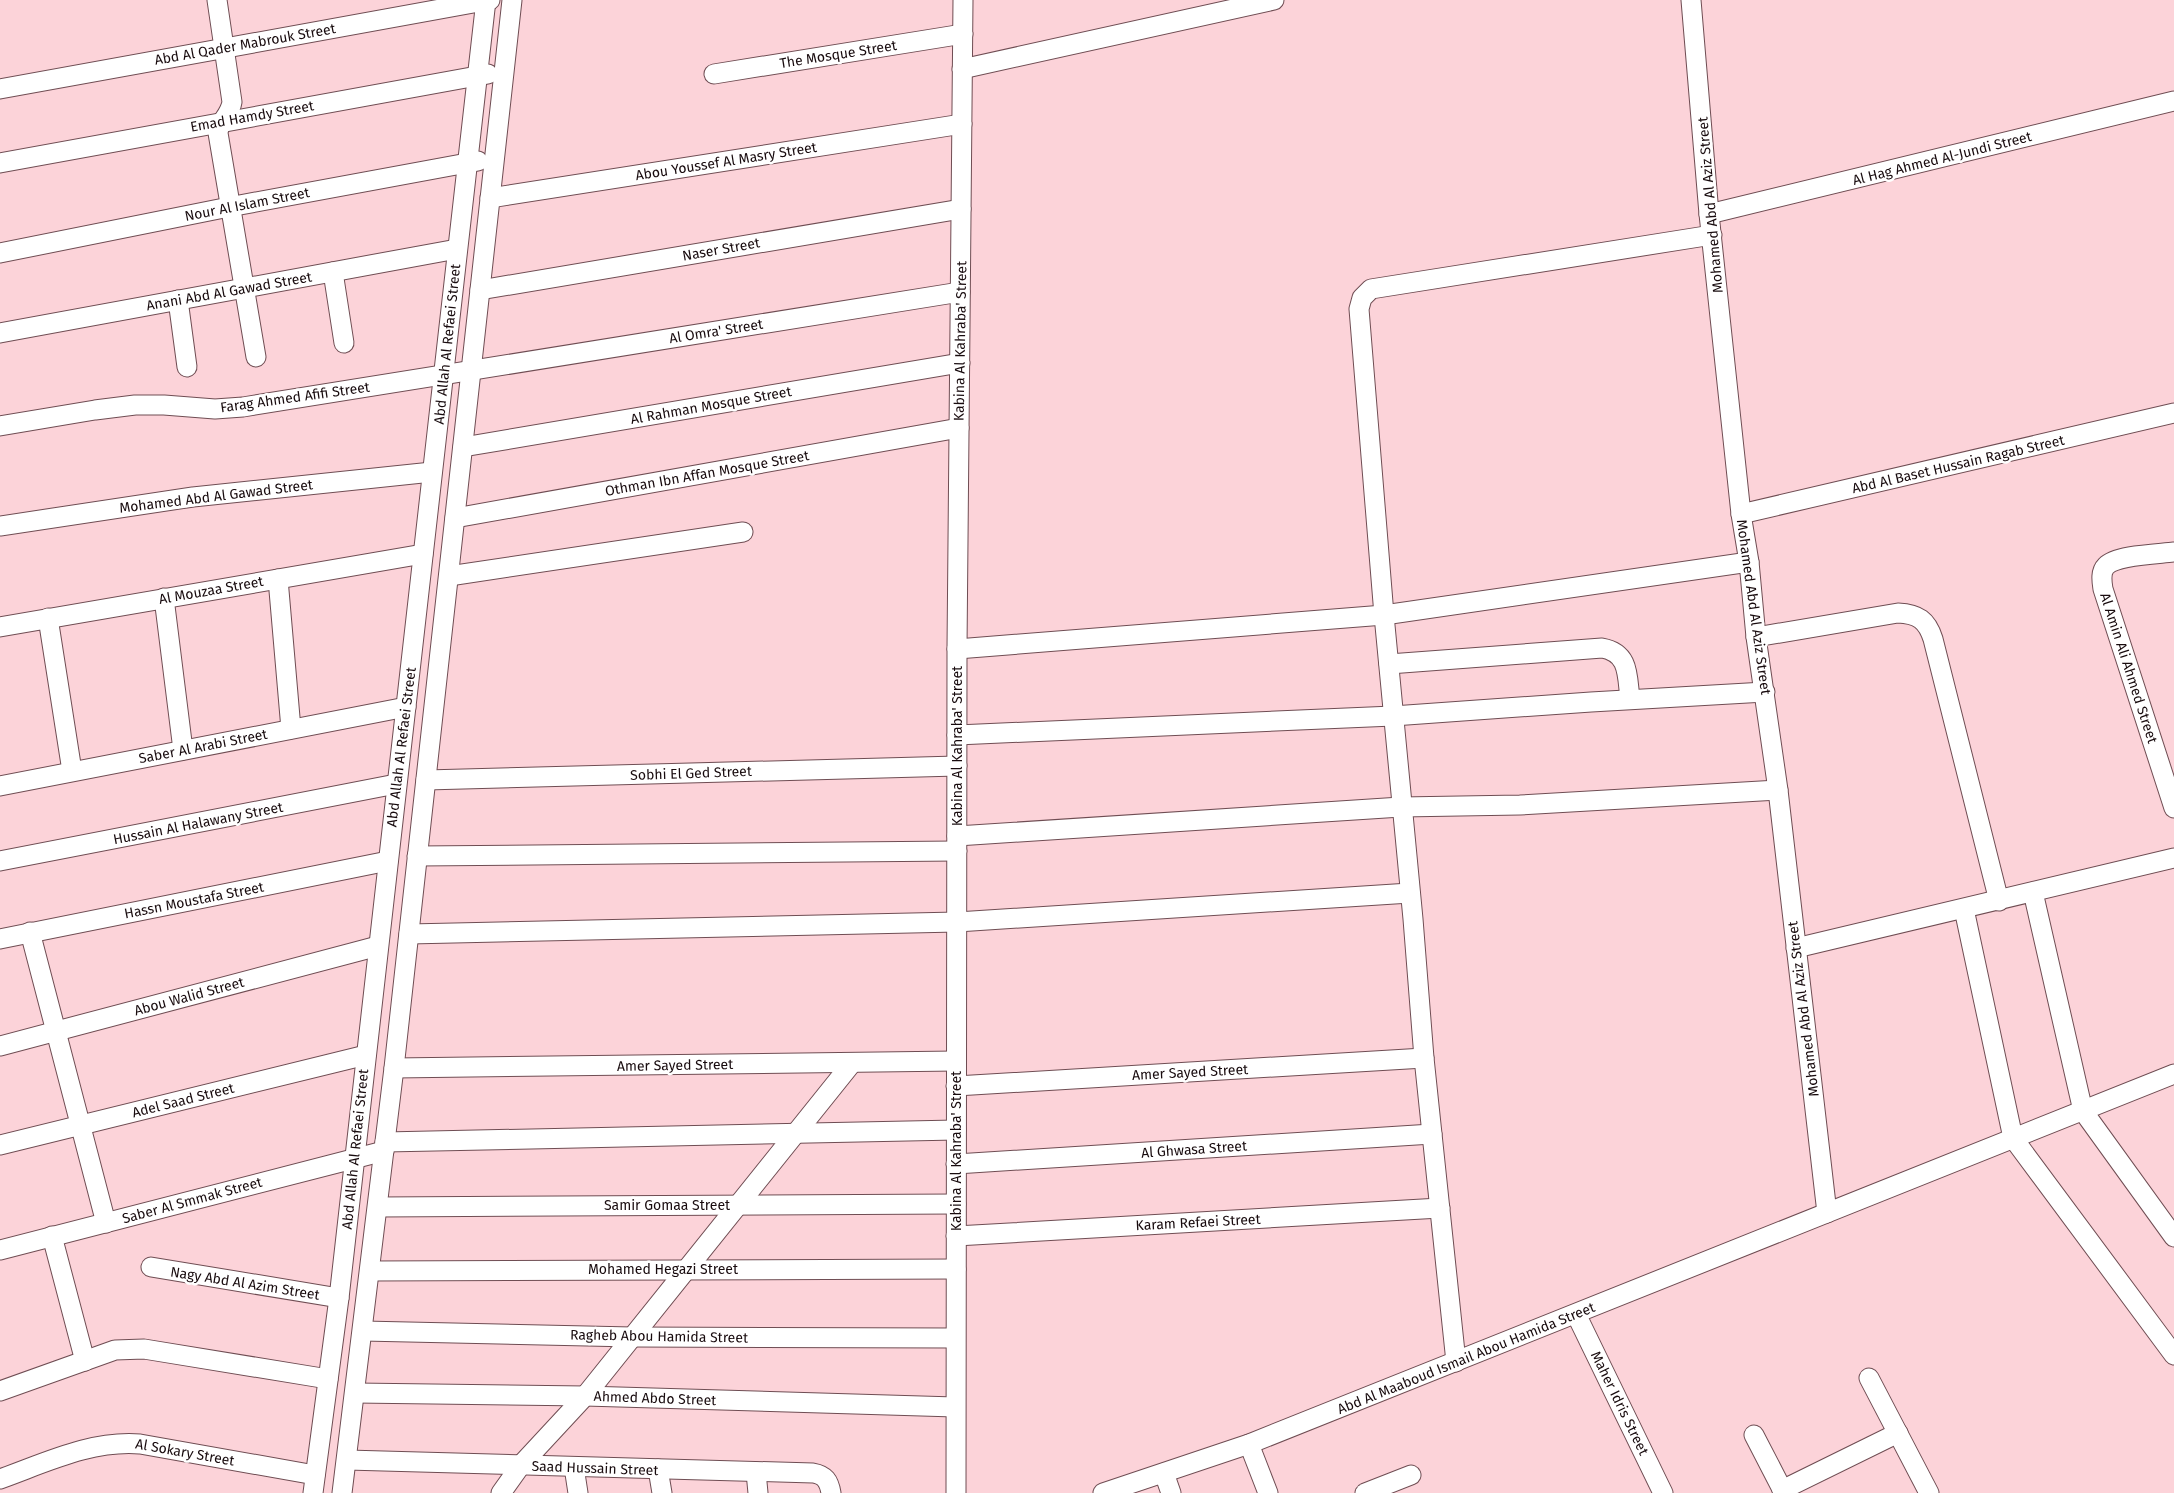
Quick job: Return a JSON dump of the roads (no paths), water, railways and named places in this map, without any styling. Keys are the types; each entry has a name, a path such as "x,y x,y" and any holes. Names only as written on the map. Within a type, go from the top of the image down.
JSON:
{"street":[{"path":"217,0 232,102 228,116 218,129 218,133 229,207 246,288 256,357"},
{"name":"Abd Al Qader Mabrouk Street","path":"0,88 487,0"},
{"name":"Abd Allah Al Refaei Street","path":"314,1484 339,1298 353,1158 487,0"},
{"name":"Abd Allah Al Refaei Street","path":"342,1493 394,1068 512,0"},
{"name":"Kabina Al Kahraba' Street","path":"956,1493 956,843 963,0"},
{"path":"962,69 1274,0"},
{"name":"Mohamed Abd Al Aziz Street","path":"1691,0 1712,235 1741,514 1749,562 1756,637 1778,790 1827,1213"},
{"name":"The Mosque Street","path":"714,74 963,34"},
{"name":"Emad Hamdy Street","path":"0,163 223,121 504,72"},
{"name":"Al Hag Ahmed Al-Jundi Street","path":"1710,214 2174,101"},
{"name":"Abou Youssef Al Masry Street","path":"490,198 962,124"},
{"name":"Nour Al Islam Street","path":"0,253 229,207 494,159"},
{"name":"Naser Street","path":"480,290 961,209"},
{"path":"1456,1362 1424,1058 1384,615 1359,309 1362,298 1371,289 1712,235"},
{"name":"Anani Abd Al Gawad Street","path":"0,334 457,249"},
{"path":"333,272 344,343"},
{"name":"Al Omra' Street","path":"471,370 960,292"},
{"path":"178,300 187,367"},
{"name":"Al Rahman Mosque Street","path":"463,447 960,363"},
{"name":"Farag Ahmed Afifi Street","path":"0,426 135,405 214,409 243,407 471,370"},
{"name":"Abd Al Baset Hussain Ragab Street","path":"1741,514 2174,413"},
{"name":"Othman Ibn Affan Mosque Street","path":"455,518 959,428"},
{"name":"Mohamed Abd Al Gawad Street","path":"0,526 193,497 432,472"},
{"path":"449,576 743,532"},
{"name":"Al Amin Ali Ahmed Street","path":"2174,552 2116,560 2105,567 2102,576 2103,589 2174,808"},
{"name":"Al Mouzaa Street","path":"0,627 423,554"},
{"path":"957,649 1384,615 1749,562"},
{"path":"278,579 291,729"},
{"path":"164,598 183,750"},
{"path":"1756,637 1898,613 1910,613 1922,618 1929,627 1933,639 1999,901"},
{"path":"48,618 72,771"},
{"path":"1389,664 1602,648 1619,654 1625,663 1630,700"},
{"path":"957,735 1394,716 1765,692"},
{"name":"Saber Al Arabi Street","path":"0,786 406,707"},
{"name":"Sobhi El Ged Street","path":"426,780 957,766"},
{"name":"Hussain Al Halawany Street","path":"0,861 396,784"},
{"path":"417,856 956,843 1401,807 1520,805 1778,790"},
{"path":"1796,948 2174,858"},
{"name":"Hassn Moustafa Street","path":"0,939 388,861"},
{"path":"2033,892 2083,1111 2174,1237"},
{"path":"409,934 956,922 1410,893"},
{"path":"1964,909 2013,1138 2174,1355"},
{"path":"30,932 106,1222"},
{"name":"Abou Walid Street","path":"0,1046 378,946"},
{"name":"Adel Saad Street","path":"0,1145 366,1055"},
{"name":"Amer Sayed Street","path":"956,1086 1424,1058"},
{"name":"Amer Sayed Street","path":"394,1068 852,1064 956,1061"},
{"path":"501,1493 521,1465 585,1396 852,1064"},
{"name":"Abd Al Maaboud Ismail Abou Hamida Street","path":"1103,1493 1249,1444 2174,1074"},
{"name":"Saber Al Smmak Street","path":"0,1250 353,1158 384,1147 956,1130"},
{"name":"Al Ghwasa Street","path":"956,1164 1432,1134"},
{"name":"Samir Gomaa Street","path":"378,1207 956,1204"},
{"name":"Karam Refaei Street","path":"956,1236 1440,1208"},
{"path":"52,1236 85,1361"},
{"name":"Nagy Abd Al Azim Street","path":"151,1267 339,1298"},
{"name":"Mohamed Hegazi Street","path":"370,1271 687,1268 956,1269"},
{"name":"Maher Idris Street","path":"1576,1314 1663,1493"},
{"name":"Ragheb Abou Hamida Street","path":"362,1331 632,1337 955,1338"},
{"path":"0,1391 115,1350 144,1349 328,1379"},
{"path":"1869,1378 1929,1493"},
{"name":"Ahmed Abdo Street","path":"355,1393 585,1396 955,1407"},
{"path":"1754,1435 1783,1491 1898,1433"},
{"name":"Al Sokary Street","path":"0,1479 85,1449 121,1442 140,1444 314,1484"},
{"path":"1249,1444 1268,1493"},
{"name":"Saad Hussain Street","path":"347,1460 821,1475 827,1480 831,1493"},
{"path":"574,1467 578,1493"},
{"path":"658,1470 662,1493"},
{"path":"756,1472 758,1493"},
{"path":"1164,1472 1171,1493"},
{"path":"1365,1493 1411,1475"}]}
